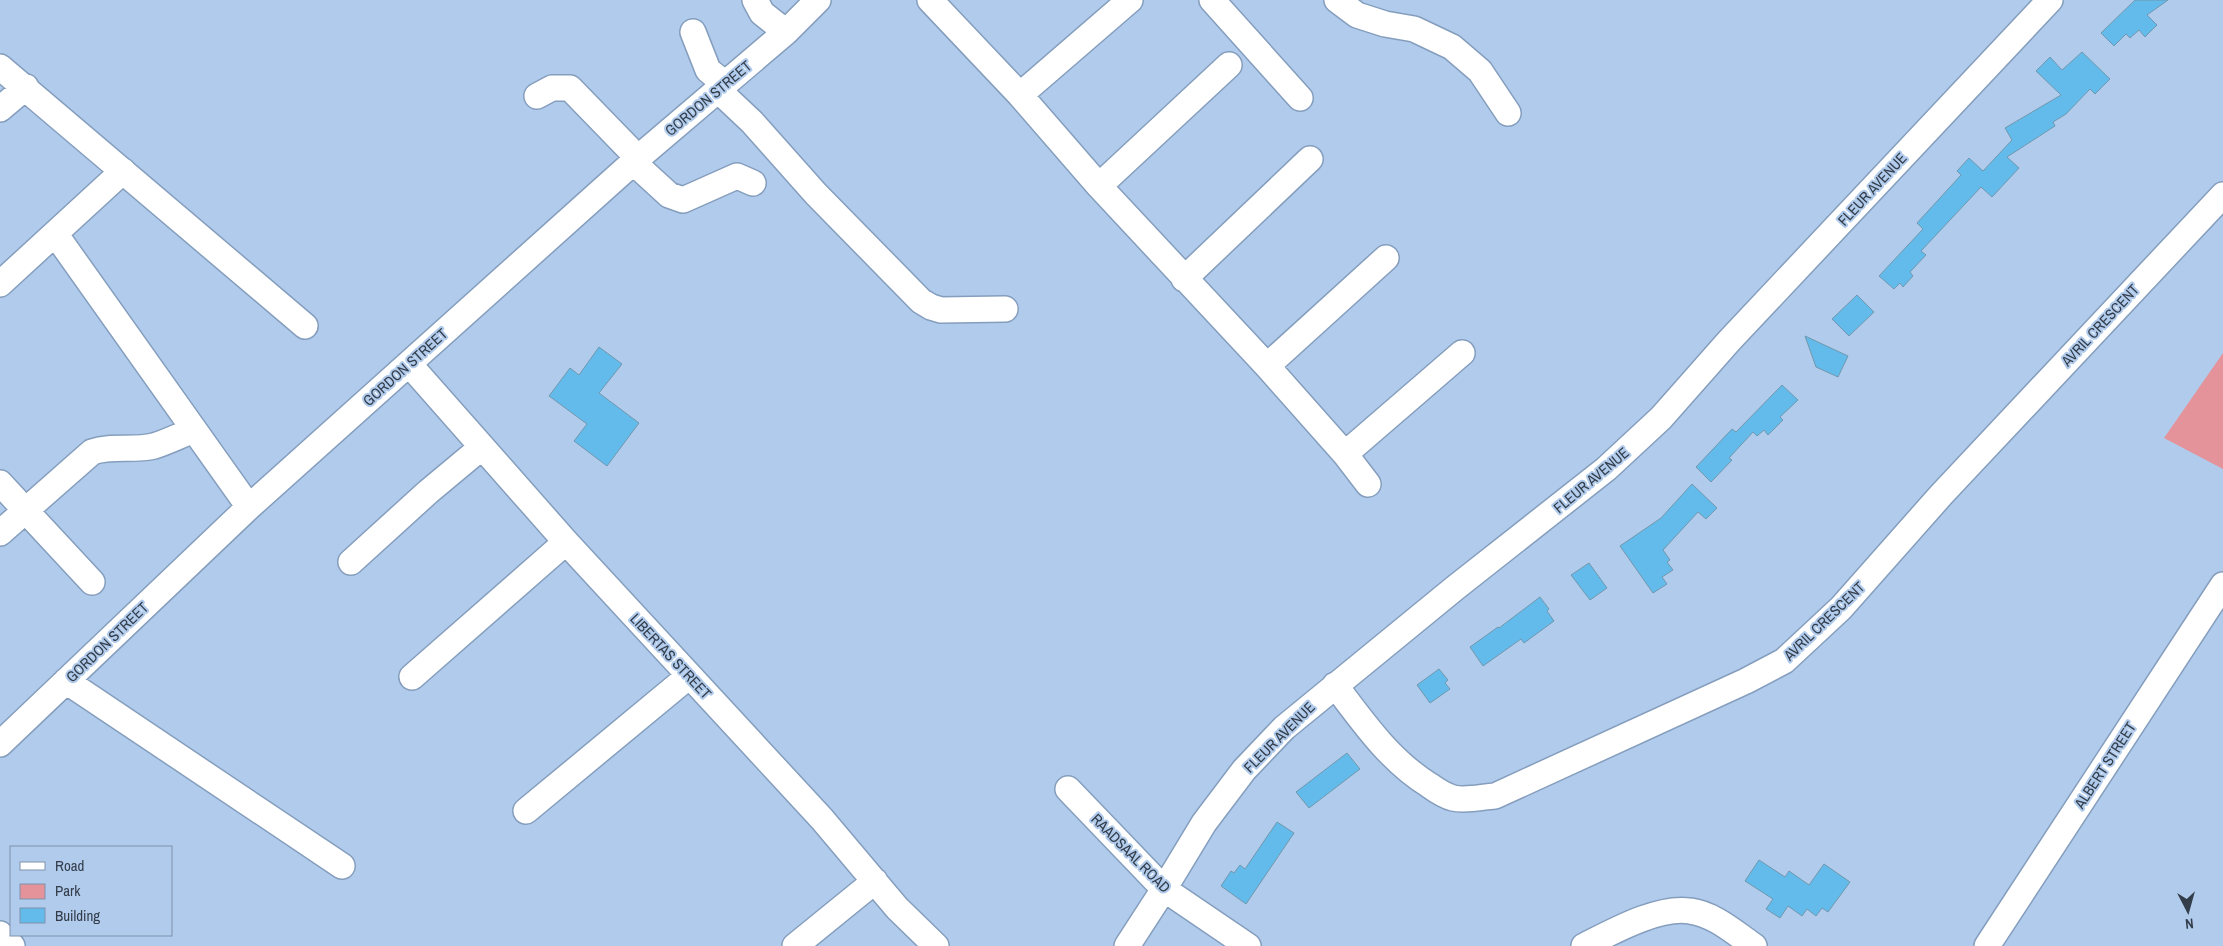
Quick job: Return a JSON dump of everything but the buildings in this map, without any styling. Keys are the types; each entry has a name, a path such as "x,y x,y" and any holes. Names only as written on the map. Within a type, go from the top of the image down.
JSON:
{"street":[{"path":"755,0 762,13 786,32"},
{"name":"GORDON STREET","path":"0,744 249,507 636,160 786,32 817,0"},
{"path":"930,0 1020,95 1099,186 1184,279 1267,366 1345,454 1368,484"},
{"path":"1020,95 1130,0"},
{"path":"1212,0 1300,98"},
{"path":"1337,0 1357,15 1386,24 1414,29 1452,47 1480,71 1508,113"},
{"name":"FLEUR AVENUE","path":"1127,946 1164,890 1204,823 1244,770 1284,728 1335,685 1606,470 1661,418 1729,341 2050,0"},
{"path":"693,32 708,70 721,87 816,194 921,300 931,307 941,310 1004,309"},
{"path":"1099,186 1229,65"},
{"path":"0,67 26,87 305,326"},
{"path":"0,110 26,87"},
{"path":"538,96 552,88 570,88 669,195 682,200 737,176 753,183"},
{"path":"1184,279 1310,160"},
{"path":"0,284 123,172"},
{"name":"AVRIL CRESCENT","path":"1335,685 1375,738 1398,762 1433,788 1451,797 1465,799 1495,796 1746,681 1784,661 1841,608 1941,495 2223,195"},
{"path":"56,235 249,507"},
{"path":"1267,366 1386,258"},
{"path":"1345,454 1462,353"},
{"name":"LIBERTAS STREET","path":"409,364 566,542 822,819 897,908 936,946"},
{"path":"0,533 92,452 100,449 154,446 194,430"},
{"path":"351,562 428,492 482,447"},
{"path":"0,483 92,582"},
{"path":"412,677 566,542"},
{"name":"ALBERT STREET","path":"1987,946 2223,584"},
{"path":"526,811 689,676"},
{"path":"66,681 342,866"},
{"name":"RAADSAAL ROAD","path":"1068,789 1164,890 1248,946"},
{"path":"795,946 875,882"},
{"path":"1584,946 1642,920 1666,912 1690,911 1715,920 1754,946"},
{"path":"0,934 12,946"}],"green space":[{"path":"2223,353 2223,469 2164,438"}]}
